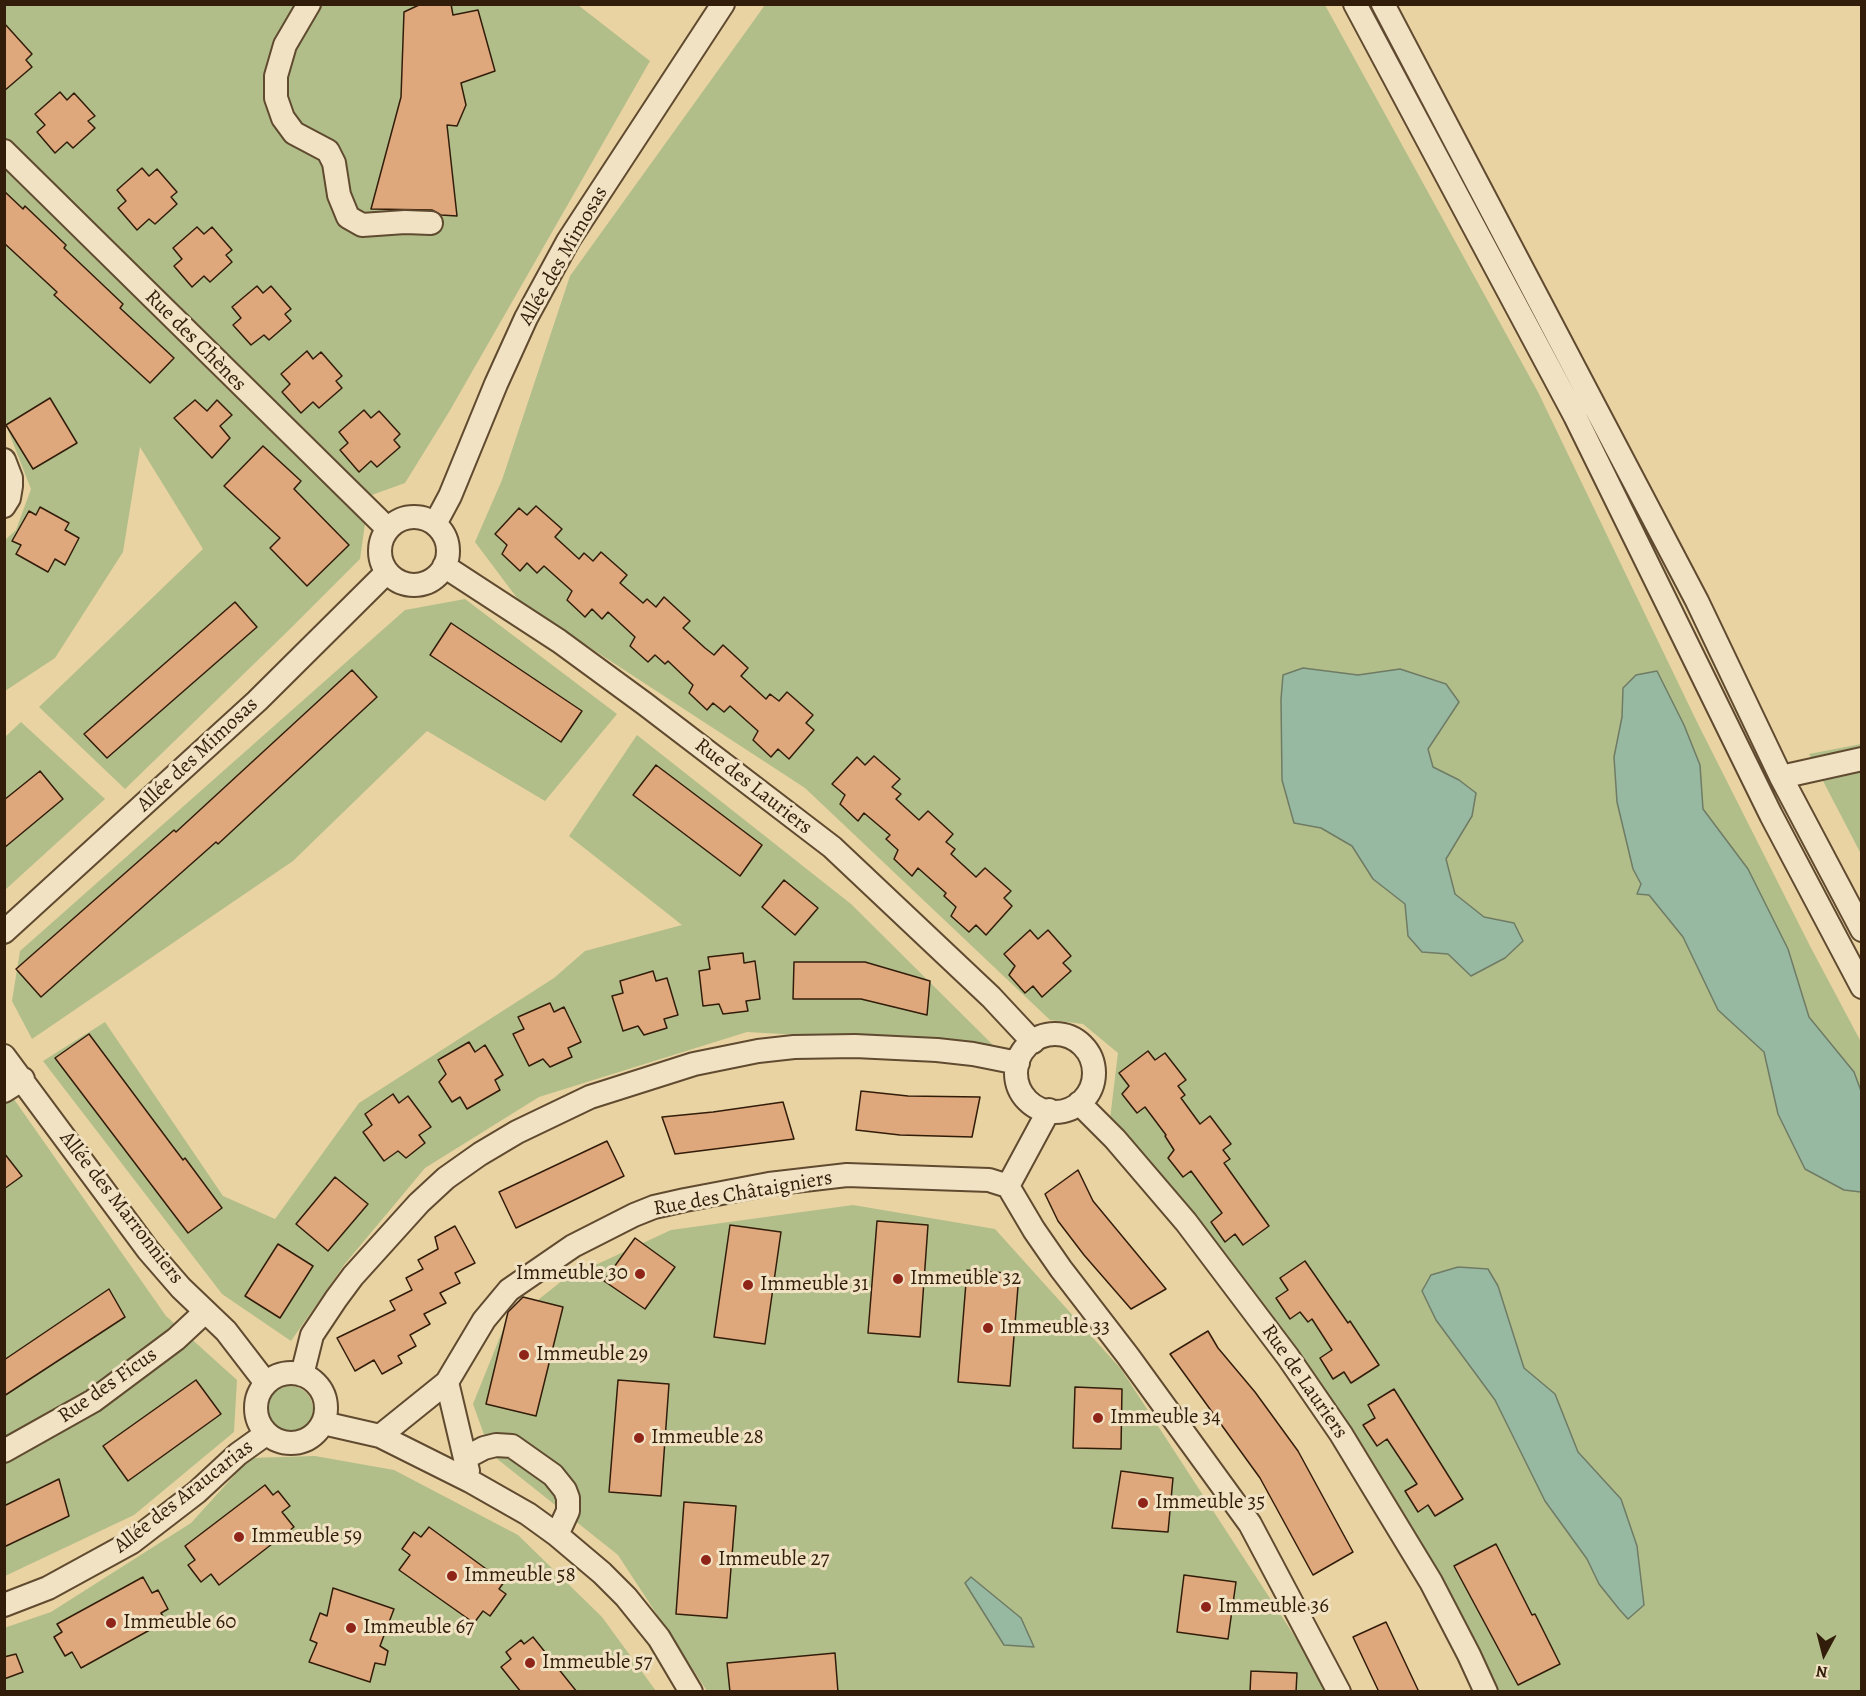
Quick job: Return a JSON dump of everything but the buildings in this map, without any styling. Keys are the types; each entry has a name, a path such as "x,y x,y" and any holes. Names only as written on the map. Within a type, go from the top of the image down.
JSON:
{"street":[{"path":"309,4 285,45 276,76 276,98 283,118 294,133 327,151 334,163 339,195 348,217 362,225 431,223"},
{"name":"Allée des Mimosas","path":"435,524 450,496 522,327 568,241 723,4"},
{"path":"1355,4 1575,416 1776,826 1862,987"},
{"path":"1383,4 1697,601 1782,777 1862,930"},
{"name":"Rue des Chènes","path":"4,151 388,529"},
{"path":"4,460 11,478 11,486 9,498 4,506"},
{"path":"412,517 435,524 447,542 448,554 444,566 431,581 415,585 399,582 387,572 381,562 380,550 383,536 400,520 412,517"},
{"name":"Rue des Lauriers","path":"444,566 588,662 832,848 991,997 1033,1042"},
{"name":"Allée des Mimosas","path":"4,932 257,701 387,572"},
{"path":"1782,777 1862,759"},
{"path":"1050,1034 1063,1035 1075,1039 1088,1052 1094,1070 1093,1083 1088,1094 1079,1103 1064,1110 1049,1110 1038,1107 1024,1096 1018,1080 1018,1063 1023,1051 1033,1042 1050,1034"},
{"path":"302,1375 312,1335 336,1299 353,1276 419,1203 446,1178 480,1154 517,1132 590,1097 694,1064 758,1051 794,1047 864,1046 937,1050 1018,1063"},
{"name":"Allée des Marronniers","path":"4,1056 14,1085 171,1277 226,1331 266,1383"},
{"name":"Rue de Lauriers","path":"1079,1103 1115,1139 1186,1222 1335,1424 1431,1582 1486,1692"},
{"path":"1049,1110 1008,1185 1034,1230 1061,1269 1128,1356 1250,1524 1339,1692"},
{"name":"Rue des Châtaigniers","path":"447,1382 484,1320 508,1290 573,1246 608,1227 654,1207 769,1184 847,1175 976,1179 1008,1185"},
{"name":"Rue des Ficus","path":"4,1451 93,1401 176,1339 205,1312"},
{"path":"287,1373 302,1375 313,1381 323,1394 326,1411 323,1423 316,1433 301,1442 282,1443 266,1434 259,1424 255,1412 256,1399 272,1378 287,1373"},
{"path":"380,1436 447,1382 470,1481"},
{"path":"323,1423 380,1436 470,1481 528,1514 557,1535 602,1573 626,1597 659,1638 691,1692"},
{"name":"Allée des Araucarias","path":"4,1605 48,1588 132,1542 197,1492 238,1454 266,1434"},
{"path":"465,1458 484,1448 496,1445 512,1446 553,1475 565,1490 568,1498 568,1511 557,1535"}],"shaded area":[{"path":"5,5 578,5 650,61 449,412 405,483 369,496 360,559 125,789 39,707 203,549 140,447 123,552 55,658 5,691 4,541 16,530 31,489 5,425"},
{"path":"765,5 1325,5 1538,392 1697,722 1861,1042 1861,1691 1498,1691 1416,1536 1230,1268 1110,1119 1118,1053 1083,1024 1050,1020 805,788 520,602 475,542 502,480 570,276"},
{"path":"465,599 617,714 545,801 427,731 293,861 32,1039 12,1001 20,951 405,610"},
{"path":"1303,668 1358,675 1400,669 1446,684 1459,702 1428,749 1433,767 1459,780 1476,793 1472,816 1446,859 1455,894 1484,917 1514,923 1523,941 1505,958 1471,976 1448,954 1422,952 1408,936 1405,904 1373,879 1352,846 1321,828 1294,823 1282,780 1281,699 1283,675"},
{"path":"1657,671 1684,725 1700,765 1703,809 1748,869 1788,949 1809,1017 1854,1072 1861,1091 1861,1192 1844,1190 1805,1169 1778,1114 1764,1052 1718,1010 1683,937 1649,895 1637,894 1641,884 1633,869 1617,802 1614,757 1622,717 1623,688 1636,675"},
{"path":"21,722 105,799 5,890 5,737"},
{"path":"637,735 851,904 994,1046 747,1032 539,1097 425,1168 344,1265 291,1341 222,1294 43,1061 105,1022 223,1196 275,1219 359,1103 554,978 585,951 682,925 569,836"},
{"path":"1861,744 1861,854 1809,754"},
{"path":"4,1085 166,1316 237,1380 234,1432 134,1515 5,1576"},
{"path":"853,1205 995,1229 1121,1369 1325,1683 1328,1691 707,1691 618,1555 491,1454 473,1404 504,1327 563,1280 671,1230"},
{"path":"1458,1267 1488,1269 1498,1286 1524,1368 1555,1394 1578,1452 1621,1499 1637,1546 1644,1605 1628,1619 1599,1584 1587,1559 1545,1501 1495,1400 1436,1320 1422,1291 1431,1275"},
{"path":"290,1386 299,1387 307,1392 312,1400 312,1418 307,1426 299,1431 290,1432 281,1431 273,1426 268,1418 267,1409 268,1400 273,1392 281,1387"},
{"path":"315,1456 394,1470 518,1535 602,1617 656,1691 5,1691 4,1628 51,1612 191,1523 250,1458"},
{"path":"971,1577 1021,1618 1034,1647 1004,1645 965,1583"}],"place":[{"name":"Immeuble 30","path":"640,1274"},
{"name":"Immeuble 32","path":"898,1279"},
{"name":"Immeuble 31","path":"748,1285"},
{"name":"Immeuble 33","path":"988,1328"},
{"name":"Immeuble 29","path":"524,1355"},
{"name":"Immeuble 34","path":"1098,1418"},
{"name":"Immeuble 28","path":"639,1438"},
{"name":"Immeuble 35","path":"1143,1503"},
{"name":"Immeuble 59","path":"239,1537"},
{"name":"Immeuble 27","path":"706,1560"},
{"name":"Immeuble 58","path":"452,1576"},
{"name":"Immeuble 36","path":"1206,1607"},
{"name":"Immeuble 60","path":"111,1623"},
{"name":"Immeuble 67","path":"351,1628"},
{"name":"Immeuble 57","path":"530,1663"}]}
